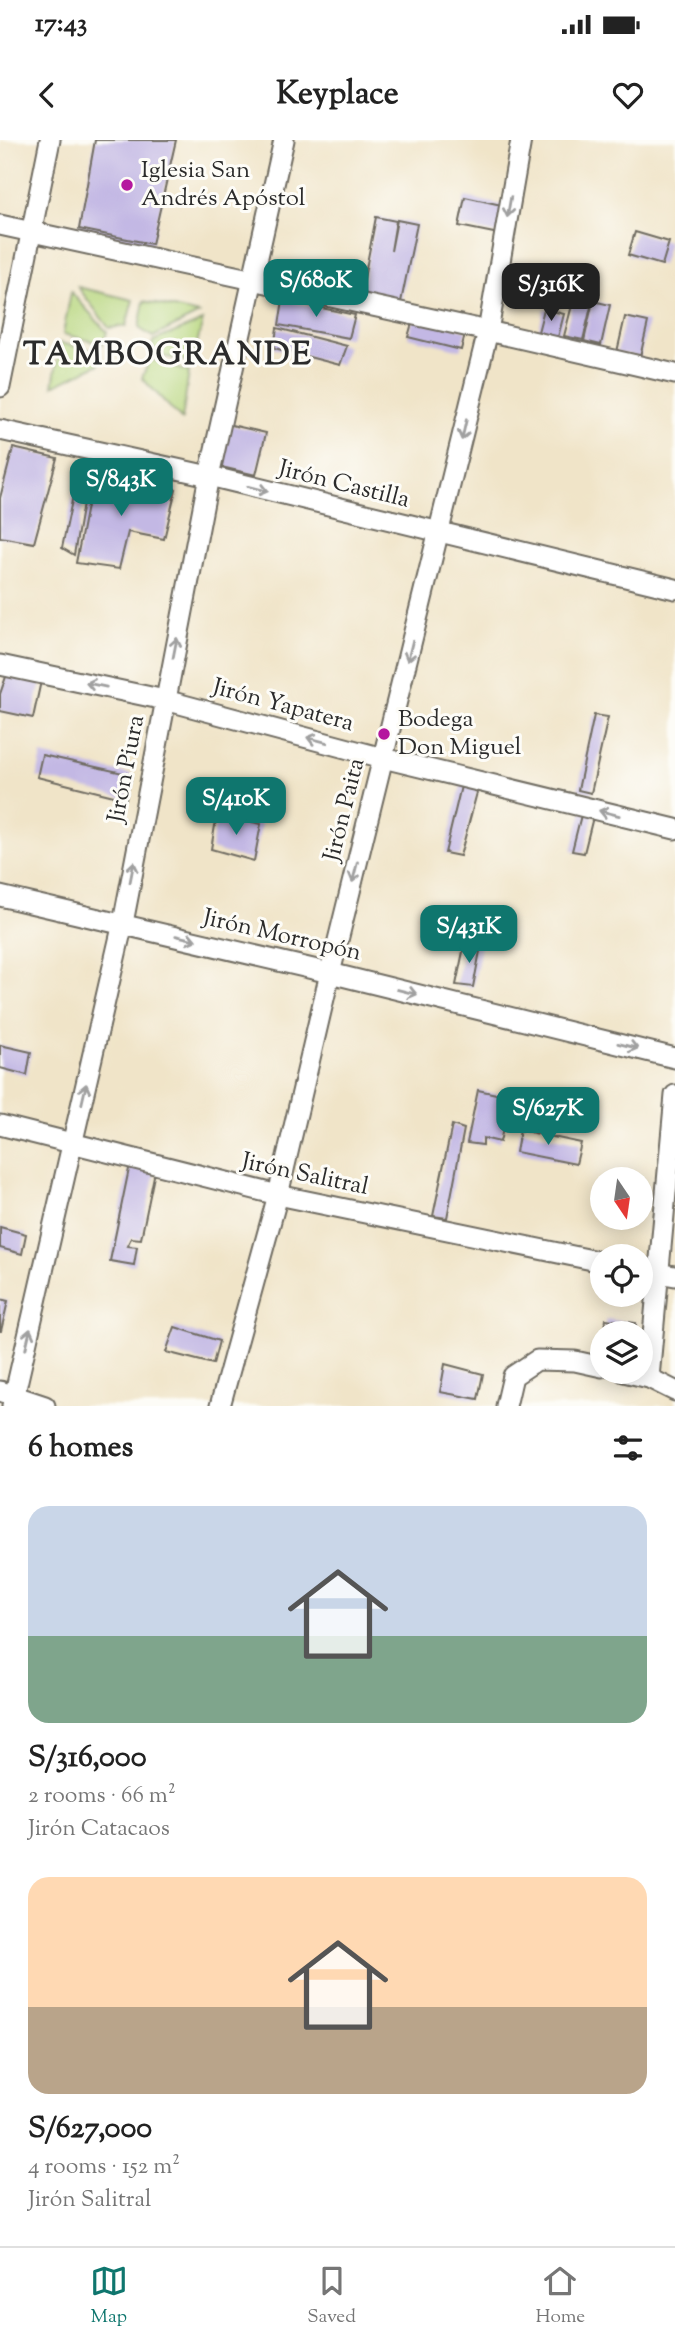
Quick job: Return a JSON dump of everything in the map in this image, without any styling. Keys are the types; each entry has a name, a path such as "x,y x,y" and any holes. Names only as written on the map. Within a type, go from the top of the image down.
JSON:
{"street":[{"path":"0,387 50,140"},
{"name":"Jirón Piura","path":"9,1397 72,1144 122,923 209,477 284,140"},
{"name":"Jirón Paita","path":"220,1406 278,1195 330,973 440,534 488,331 521,140"},
{"path":"0,225 675,374"},
{"name":"Jirón Castilla","path":"0,430 209,477 675,589"},
{"name":"Jirón Yapatera","path":"0,665 165,699 383,758 675,829"},
{"name":"Jirón Morropón","path":"0,896 122,923 675,1058"},
{"path":"653,1331 675,1095"},
{"name":"Jirón Salitral","path":"0,1125 278,1195 590,1260"},
{"path":"506,1406 513,1376 537,1360 590,1364"},
{"path":"653,1380 675,1391"},
{"path":"9,1397 45,1406"}],"green space":[{"path":"78,287 133,300 126,326 109,328"},
{"path":"71,292 107,332 103,344 63,334"},
{"path":"144,301 199,314 153,337 139,328"},
{"path":"203,321 192,362 151,354 153,341"},
{"path":"60,343 100,352 99,364 53,386"},
{"path":"150,359 189,372 182,420 142,378"}],"building":[{"name":"Iglesia San Andrés Apóstol","path":"95,140 176,140 152,244 79,229"},
{"path":"465,197 506,206 499,234 459,226"},
{"path":"376,217 396,221 391,251 397,220 417,224 401,302 361,294"},
{"path":"635,232 669,242 662,265 628,255"},
{"path":"577,286 595,290 583,340 564,336"},
{"path":"283,300 355,315 349,338 279,325"},
{"path":"593,301 610,305 601,345 584,341"},
{"path":"544,309 564,314 558,337 538,332"},
{"path":"414,316 466,330 461,350 408,337"},
{"path":"625,317 648,322 640,357 617,352"},
{"path":"277,328 347,346 340,365 274,348"},
{"path":"227,424 266,433 256,475 217,466"},
{"path":"13,448 57,458 34,543 0,537 0,498"},
{"path":"78,472 88,474 74,555 62,548"},
{"path":"93,475 176,489 164,539 128,532 119,569 76,563"},
{"path":"7,674 41,681 33,718 0,711 0,694"},
{"path":"594,715 608,717 591,793 578,790"},
{"path":"42,755 132,775 126,799 37,777"},
{"path":"462,782 479,785 460,856 445,853"},
{"path":"582,811 594,813 584,853 572,851"},
{"path":"217,814 261,824 254,861 211,849"},
{"path":"465,942 481,946 473,987 456,985"},
{"path":"0,1045 31,1052 27,1075 0,1068"},
{"path":"478,1090 510,1097 500,1142 483,1138 483,1145 467,1143"},
{"path":"452,1125 464,1129 447,1218 433,1216"},
{"path":"520,1130 581,1143 576,1164 516,1152"},
{"path":"130,1164 155,1171 141,1239 131,1238 127,1246 137,1247 134,1265 110,1261"},
{"path":"0,1227 26,1234 22,1254 0,1248"},
{"path":"0,1299 8,1301 1,1331 0,1331"},
{"path":"175,1327 219,1341 213,1364 166,1352"},
{"path":"445,1364 483,1374 478,1399 440,1392"}],"place":[{"name":"Iglesia San Andrés Apóstol","path":"127,185"},
{"name":"Bodega Don Miguel","path":"384,734"}],"district":[{"name":"TAMBOGRANDE","path":"168,356"}]}
